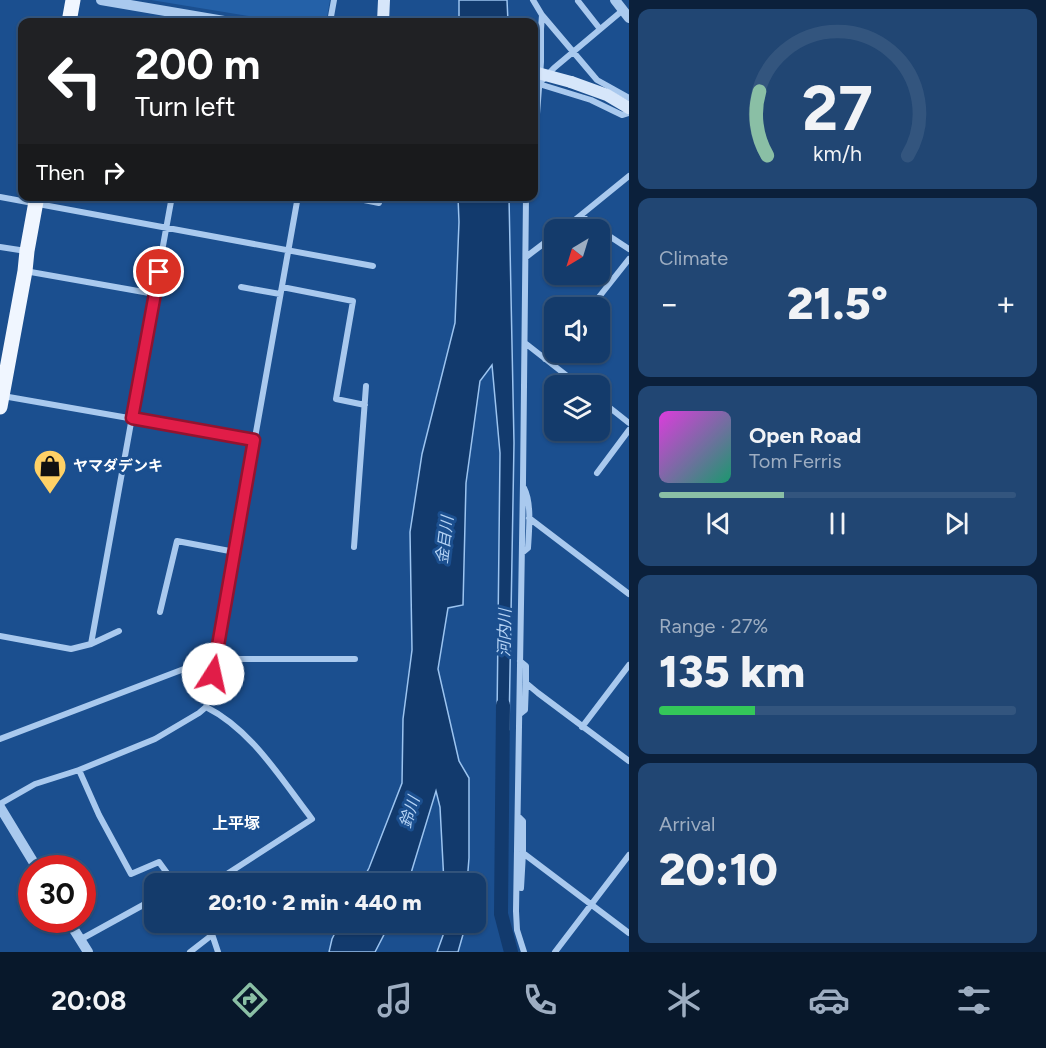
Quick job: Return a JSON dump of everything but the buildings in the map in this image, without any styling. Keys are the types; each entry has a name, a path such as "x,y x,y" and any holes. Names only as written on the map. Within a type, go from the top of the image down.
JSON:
{"main road":[{"path":"70,18 73,0"},
{"path":"383,18 384,0"},
{"path":"538,78 571,82 607,94 629,110"},
{"path":"1,401 36,201"}],"street":[{"path":"101,0 194,18"},
{"path":"331,18 334,0"},
{"path":"533,0 542,15 597,80 629,98"},
{"path":"538,77 554,68 600,29 626,14 615,0"},
{"path":"578,1 600,29"},
{"path":"538,65 542,15"},
{"path":"538,78 622,115 629,110"},
{"path":"576,219 629,176"},
{"path":"0,197 18,198"},
{"path":"41,201 166,228 373,266"},
{"path":"91,644 171,201"},
{"path":"29,855 0,805 35,784 79,770 155,739 206,707 297,201"},
{"path":"369,201 379,203"},
{"path":"524,952 517,930 516,911 526,201"},
{"path":"581,215 586,219"},
{"path":"610,237 629,249"},
{"path":"526,257 544,243"},
{"path":"0,247 27,251"},
{"path":"600,297 629,259"},
{"path":"25,271 154,294"},
{"path":"241,287 281,290 353,301 336,399 365,405"},
{"path":"525,344 544,358"},
{"path":"550,363 566,375"},
{"path":"354,547 366,386"},
{"path":"1,401 132,418 254,440"},
{"path":"610,410 629,423"},
{"path":"597,472 629,430"},
{"path":"522,553 528,548 529,518 528,495 523,487"},
{"path":"529,518 629,594"},
{"path":"160,612 177,541 234,552"},
{"path":"0,636 71,649 91,644 119,631"},
{"path":"0,739 205,661 215,659 355,659"},
{"path":"520,661 526,666 525,710 520,714"},
{"path":"582,727 629,665"},
{"path":"526,683 629,761"},
{"path":"206,707 233,724 265,756 312,819 228,873"},
{"path":"79,770 99,815 131,874 159,862 167,873"},
{"path":"517,893 521,887 523,853 523,821 518,816"},
{"path":"523,853 629,933"},
{"path":"555,952 629,855"},
{"path":"79,938 85,937 144,905"},
{"path":"76,933 88,952"},
{"path":"190,952 212,935 218,952"}],"shaded area":[{"path":"151,0 330,0 327,18 260,18"}],"water":[{"path":"459,0 507,0 508,18 459,18"},
{"path":"458,201 509,201 514,443 509,729 497,718 500,453 492,365 480,381 466,483 463,605 448,608 438,669 459,761 469,778 468,873 443,873 440,807 436,791 411,873 366,873 402,783 403,719 412,650 410,532 422,454 455,323"},
{"path":"335,933 385,933 375,952 329,952"},
{"path":"444,933 463,933 458,952 437,952"}],"waterway":[{"name":"河内川","path":"503,705 501,914 511,952"}],"place":[{"name":"ヤマダデンキ","path":"50,495"}],"district":[{"name":"上平塚","path":"236,823"}],"route":[{"path":"159,272 132,418 254,440 213,674"}],"water label":[{"name":"金目川","path":"444,540"},
{"name":"鈴川","path":"409,812"}]}
